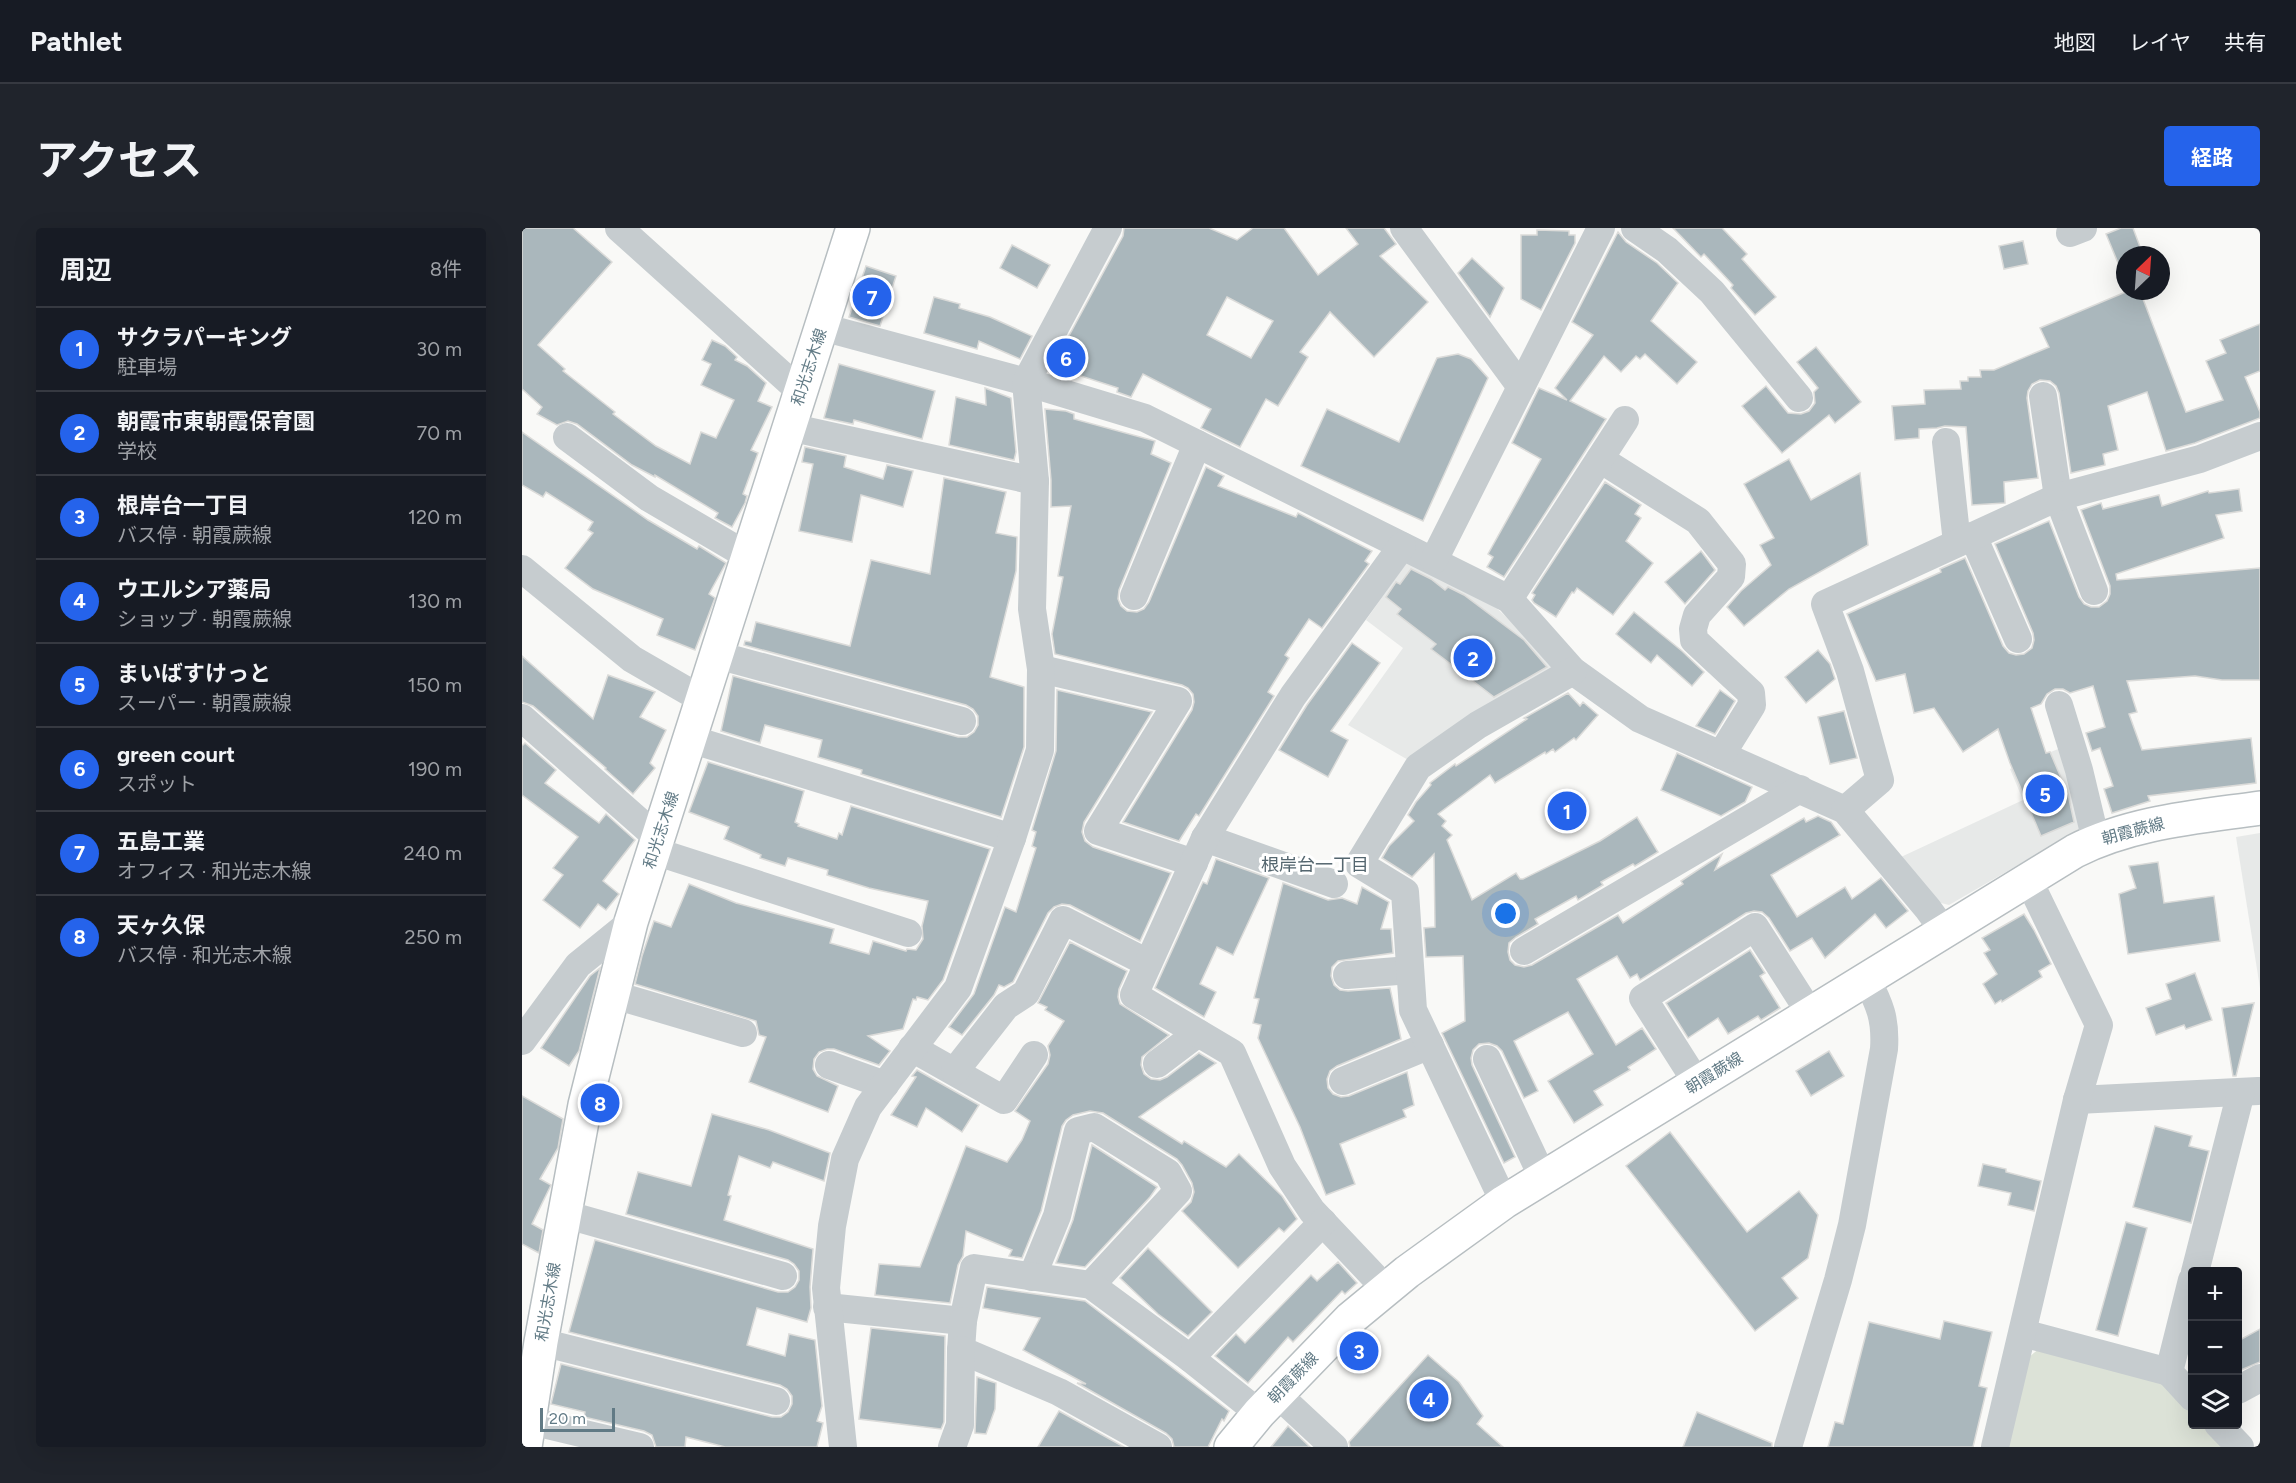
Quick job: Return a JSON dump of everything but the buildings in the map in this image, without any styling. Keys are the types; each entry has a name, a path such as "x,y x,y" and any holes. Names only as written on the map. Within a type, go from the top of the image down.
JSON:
{"main road":[{"name":"和光志木線","path":"528,1434 541,1342 564,1214 585,1105 611,994 631,922 853,228"},
{"name":"朝霞蕨線","path":"1231,1447 1268,1403 1350,1319 1386,1289 1504,1202 2028,879 2096,841 2170,821 2260,808"}],"street":[{"path":"620,228 801,392"},
{"path":"843,1447 826,1288 832,1226 845,1159 868,1107 958,988 1012,838 1040,750 1041,669 1032,609 1035,481 1026,382 1108,228"},
{"path":"1404,228 1521,387"},
{"path":"1434,560 1601,228"},
{"path":"1635,228 1667,250 1712,292 1799,398"},
{"path":"822,327 1026,382 1145,418 1509,599 1573,671 1640,719 1845,810 1928,909 1944,932"},
{"path":"2043,396 2058,497 2094,591"},
{"path":"1509,599 1625,420"},
{"path":"789,427 1035,481"},
{"path":"1845,810 1880,780 1850,670 1825,604 2058,497 2200,459 2260,436"},
{"path":"567,437 649,498 748,556"},
{"path":"1946,442 1965,540 2018,639"},
{"path":"1134,596 1197,444"},
{"path":"1600,459 1698,520 1732,564 1731,577 1698,615 1693,629 1694,640 1751,693 1752,705 1721,754"},
{"path":"1386,1289 1312,1211 1282,1166 1232,1053 1134,995 1199,850 1293,696 1402,546"},
{"path":"522,569 632,659 703,700"},
{"path":"717,656 962,722"},
{"path":"1041,669 1178,701 1098,831 1199,850 1334,884"},
{"path":"1504,1202 1413,1010 1405,892 1359,864 1418,767 1478,725 1573,671"},
{"path":"2059,705 2079,770 2096,841"},
{"path":"522,718 656,845 908,933"},
{"path":"690,739 1012,838"},
{"path":"1524,951 1800,789"},
{"path":"1995,1447 2078,1100 2099,1025 2028,879"},
{"path":"955,1071 1005,1006 1026,993 1064,920 1148,963"},
{"path":"526,1028 578,965 631,922"},
{"path":"1697,1083 1643,998 1755,927 1810,1013"},
{"path":"1347,975 1410,970"},
{"path":"1788,1447 1839,1280 1852,1224 1884,1049 1885,1027 1882,1012 1866,978"},
{"path":"611,994 743,1033"},
{"path":"1157,1064 1198,1033"},
{"path":"1343,1081 1430,1046"},
{"path":"912,1048 1004,1100 1034,1054"},
{"path":"1487,1059 1544,1178"},
{"path":"829,1065 885,1084"},
{"path":"2078,1100 2251,1091 2197,1267"},
{"path":"1032,1276 1056,1216 1078,1131 1094,1127 1168,1173 1178,1191 1091,1285"},
{"path":"564,1214 783,1276"},
{"path":"1190,1358 1323,1222"},
{"path":"952,1447 960,1425 963,1321 974,1268 1091,1285 1190,1358 1268,1403 1334,1447"},
{"path":"2169,1372 2188,1299"},
{"path":"827,1307 963,1321"},
{"path":"2023,1334 2169,1372 2188,1392"},
{"path":"541,1342 776,1401"},
{"path":"961,1350 1059,1392 1158,1447"},
{"path":"2242,1388 2260,1378"},
{"path":"2222,1429 2240,1447"},
{"path":"528,1434 640,1447"}],"shaded area":[{"path":"1409,559 1479,592 1563,669 1415,764 1348,725 1403,648 1366,620"},
{"path":"2063,747 2082,828 1949,905 1937,902 1901,857 2023,800 2010,769"},
{"path":"2260,833 2260,988 2236,837"},
{"path":"2040,1348 2165,1379 2188,1401 2188,1429 2213,1429 2229,1447 2007,1447 2029,1357"}],"place":[{"name":"五島工業","path":"872,297"},
{"name":"green court","path":"1066,358"},
{"name":"朝霞市東朝霞保育園","path":"1473,658"},
{"name":"まいばすけっと","path":"2045,794"},
{"name":"サクラパーキング","path":"1567,811"},
{"name":"天ヶ久保","path":"600,1103"},
{"name":"根岸台一丁目","path":"1359,1351"},
{"name":"ウエルシア薬局","path":"1429,1399"}],"district":[{"name":"根岸台一丁目","path":"1315,865"}]}
